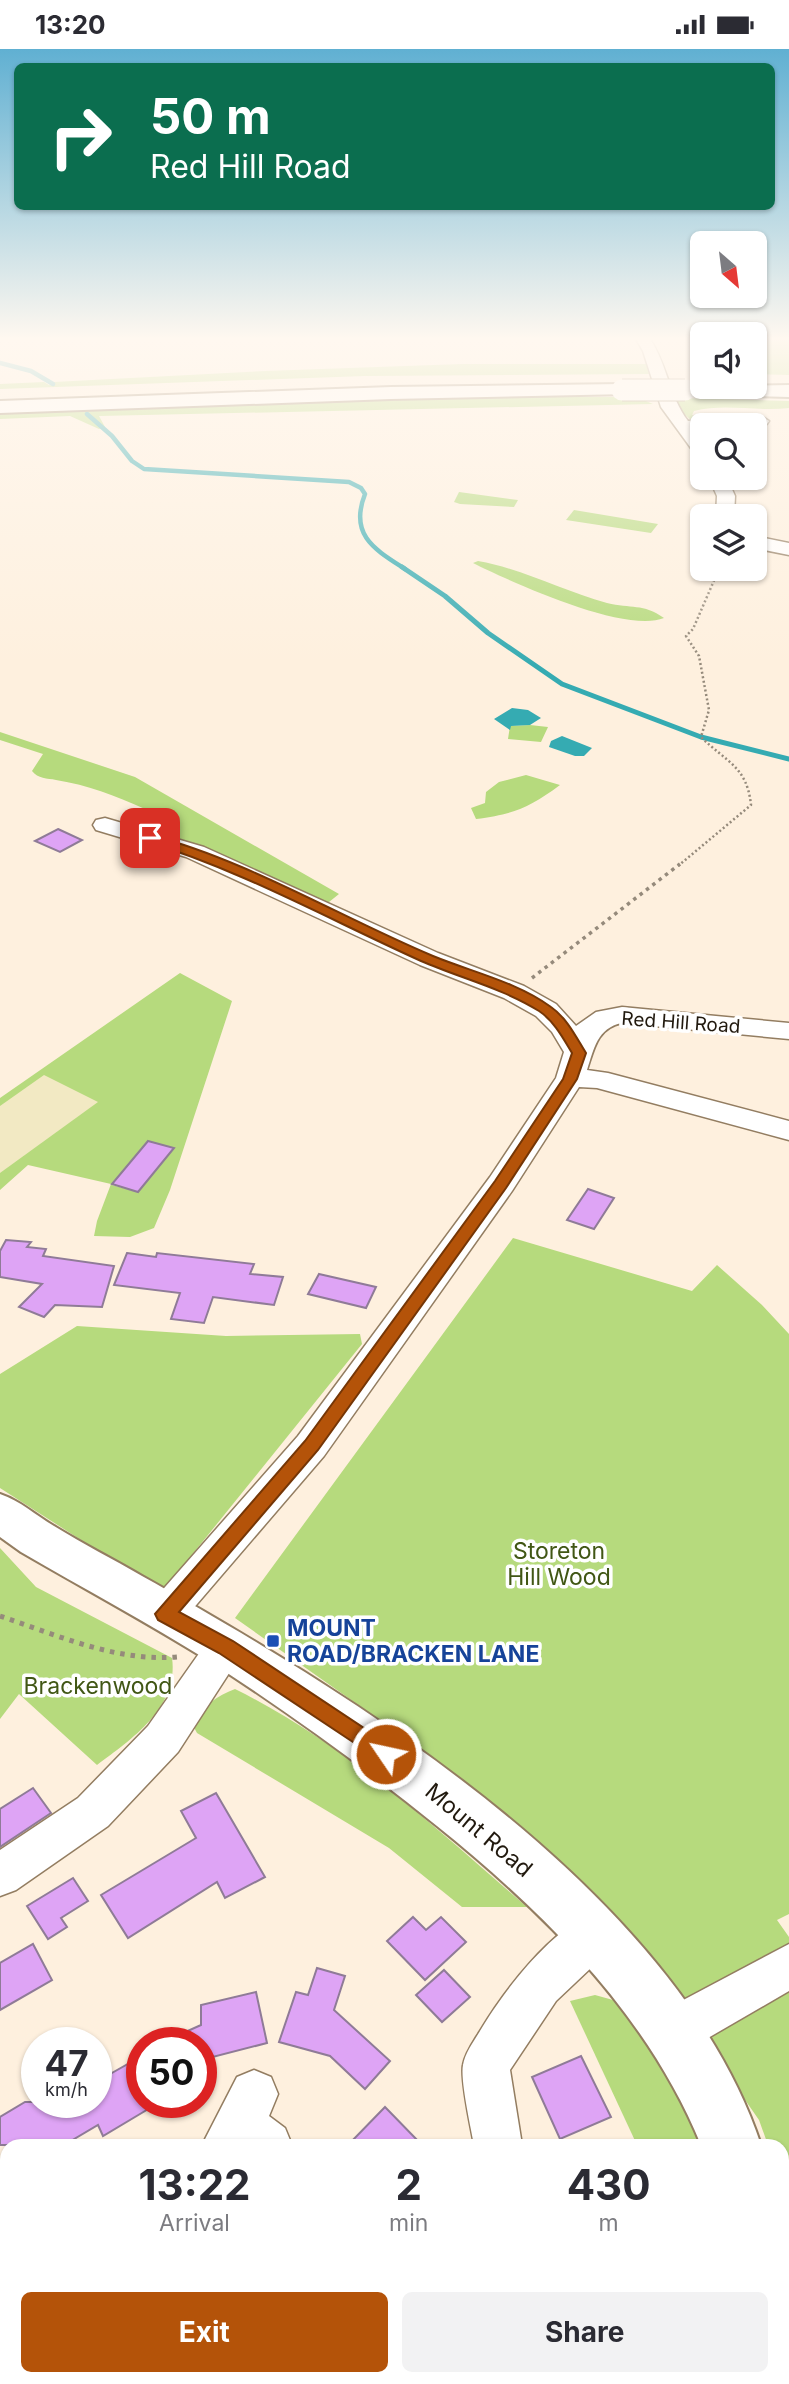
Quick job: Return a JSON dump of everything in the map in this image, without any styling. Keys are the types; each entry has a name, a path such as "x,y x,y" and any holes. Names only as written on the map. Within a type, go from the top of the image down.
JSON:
{"main road":[{"name":"Mount Road","path":"0,1512 37,1539 226,1647 386,1754 511,1853 595,1934 672,2032 706,2086 728,2139"}],"street":[{"path":"767,545 789,549"},
{"path":"105,825 195,852 429,959 514,992 547,1010 563,1027 575,1066 598,1079 789,1131"},
{"name":"Red Hill Road","path":"165,1614 311,1445 501,1184 575,1066 585,1033 606,1018 622,1015 789,1031"},
{"path":"0,1875 93,1812 163,1739 226,1647"},
{"path":"497,2139 486,2066 509,2027 540,1985 595,1934"},
{"path":"672,2032 789,1966"}],"path":[{"path":"514,992 751,805 751,786 744,773 703,740 700,734 709,710 699,656 686,636 692,629 714,581"},
{"path":"0,1616 78,1641 141,1657 172,1658 226,1647"}],"green space":[{"path":"459,492 518,500 514,507 460,504 454,502"},
{"path":"574,510 658,524 651,533 566,520"},
{"path":"478,561 511,569 607,603 650,610 664,618 646,621 596,613 540,593 473,563"},
{"path":"510,726 548,727 541,742 508,739"},
{"path":"0,732 135,777 339,894 324,906 136,828 145,809 91,788 37,775 32,771 43,754 0,740"},
{"path":"526,775 560,785 521,809 476,819 471,808 485,803 486,792 499,782"},
{"path":"180,973 232,1001 170,1190 154,1228 130,1237 94,1236 111,1184 28,1165 0,1190 0,1098","holes":["148,1141 173,1149 138,1192 112,1185"]},
{"name":"Storeton Hill Wood","path":"513,1238 692,1291 717,1265 762,1305 789,1334 789,1914 777,1920 789,1937 789,2139 766,2139 759,2120 628,1931 422,1750 235,1618"},
{"path":"77,1326 226,1336 360,1334 362,1344 162,1592 0,1488 0,1374"},
{"name":"Brackenwood","path":"0,1548 36,1587 172,1658 172,1676 161,1707 138,1733 97,1765 19,1694 0,1719"},
{"path":"235,1689 314,1735 351,1761 527,1907 462,1907 389,1848 197,1733 191,1722 196,1716 211,1702"},
{"path":"595,1995 613,2000 630,2011 695,2107 707,2139 634,2139 570,2001"}],"sand":[{"path":"44,1075 98,1102 0,1173 0,1106"}],"water":[{"path":"512,708 528,710 541,718 530,725 511,726 510,730 494,719"},
{"path":"562,736 592,748 584,756 575,756 549,747 551,741"}],"building":[{"path":"58,829 82,840 60,852 35,841"},
{"path":"148,1141 174,1148 138,1192 112,1184"},
{"path":"588,1189 614,1198 594,1229 567,1220"},
{"path":"6,1240 31,1242 27,1247 46,1249 43,1256 114,1266 102,1307 55,1305 44,1317 19,1307 42,1284 0,1277 0,1251"},
{"path":"127,1253 156,1257 157,1253 254,1264 250,1274 283,1277 274,1305 213,1297 204,1323 171,1319 180,1293 114,1285"},
{"path":"319,1274 376,1287 366,1308 308,1294"},
{"path":"33,1788 51,1813 0,1847 0,1809"},
{"path":"216,1793 265,1877 225,1898 217,1882 128,1938 101,1895 196,1838 181,1811"},
{"path":"73,1878 88,1901 61,1918 67,1927 48,1939 27,1906"},
{"path":"413,1917 426,1930 441,1917 466,1942 425,1980 387,1941"},
{"path":"33,1944 52,1980 0,2010 0,1963"},
{"path":"317,1968 345,1976 334,2010 390,2061 365,2089 330,2056 279,2042 296,1992 308,1995"},
{"path":"444,1970 470,1997 442,2022 416,1995"},
{"path":"256,1992 267,2043 217,2056 217,2027 197,2027 201,2025 201,2005"},
{"path":"581,2056 611,2117 560,2139 532,2077"},
{"path":"126,2065 126,2118 133,2118 103,2136 98,2125 74,2139 0,2139 0,2117 21,2104 21,2118 112,2118 112,2073"},
{"path":"385,2107 416,2139 354,2139"}],"waterway":[{"path":"122,448 132,461 144,469 349,482 361,488 365,494 360,520 367,539 383,555 404,569"},
{"path":"404,569 445,596 488,633 562,684 701,737 789,759"}],"place":[{"name":"MOUNT ROAD/BRACKEN LANE","path":"273,1641"}],"route":[{"path":"150,838 195,852 429,959 514,992 547,1010 563,1027 579,1053 570,1079 501,1184 311,1445 165,1614 226,1647 386,1754"}]}
